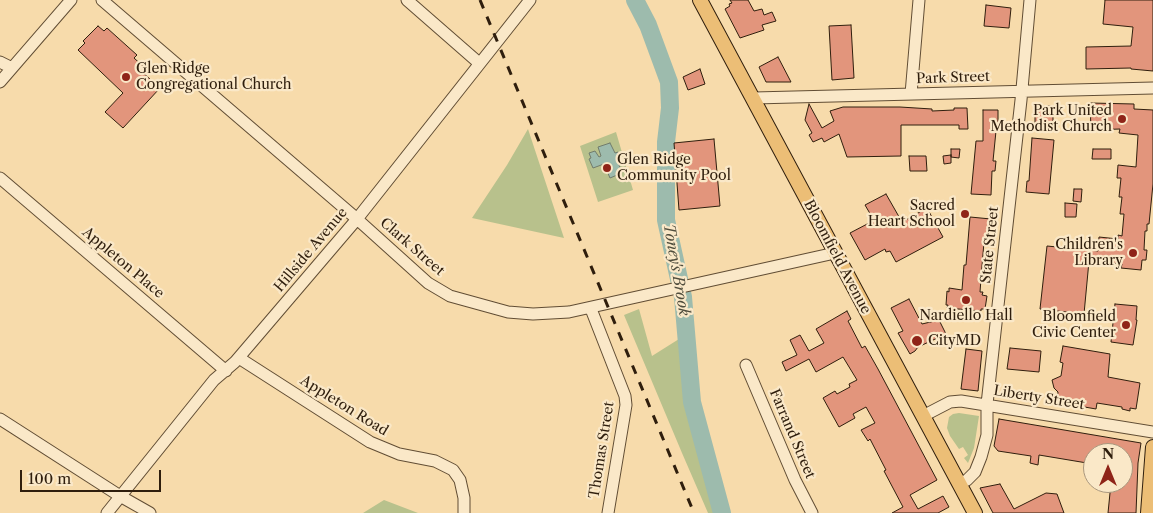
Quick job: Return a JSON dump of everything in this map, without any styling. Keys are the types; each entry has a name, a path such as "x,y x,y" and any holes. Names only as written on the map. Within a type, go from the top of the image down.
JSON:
{"main road":[{"name":"Bloomfield Avenue","path":"700,0 975,513"},
{"path":"1148,513 1153,447"}],"street":[{"path":"0,82 71,0"},
{"name":"Clark Street","path":"102,0 358,219 428,284 450,296 496,309 520,313 551,314 591,309 687,285 835,253"},
{"path":"407,0 479,63"},
{"name":"Hillside Avenue","path":"107,513 214,380 239,358 358,219 530,0"},
{"path":"911,94 920,0"},
{"name":"State Street","path":"959,484 971,476 981,457 987,435 987,404 1022,92 1030,0"},
{"path":"0,62 12,68"},
{"name":"Park Street","path":"754,98 1153,88"},
{"name":"Appleton Place","path":"0,178 226,371"},
{"name":"Thomas Street","path":"591,309 625,396 626,405 608,513"},
{"name":"Appleton Road","path":"239,358 370,442 399,454 435,461 452,470 460,480 464,498 464,513"},
{"name":"Farrand Street","path":"746,365 795,480 812,513"},
{"name":"Liberty Street","path":"923,416 953,401 987,404 1153,432"},
{"path":"0,419 120,496 150,513"}],"green space":[{"path":"528,129 564,238 472,218"},
{"name":"Glen Ridge Community Pool","path":"616,132 633,190 598,202 580,146"},
{"path":"639,309 652,356 679,339 690,339 693,396 725,513 708,513 682,453 624,315"},
{"path":"959,413 979,416 974,448 968,463 964,458 968,455 963,447 959,449 947,428 949,417"},
{"path":"384,500 418,513 363,513"}],"shaded area":[{"path":"610,143 615,153 618,152 621,160 618,162 622,173 610,178 604,164 593,168 589,159 591,158 589,153 595,151 599,157 601,156 598,147"}],"building":[{"path":"730,0 748,0 754,11 762,9 764,15 772,12 776,21 762,25 764,30 740,38 725,9 732,3"},
{"path":"1105,0 1153,0 1153,71 1131,68 1086,69 1086,47 1131,46 1133,27 1103,24"},
{"path":"986,5 1011,8 1009,28 984,26"},
{"path":"851,25 854,78 832,80 829,26"},
{"name":"Glen Ridge Congregational Church","path":"98,26 104,31 107,28 137,55 134,58 145,68 142,72 160,88 123,128 105,112 123,93 78,50 85,43 83,41"},
{"path":"778,57 791,82 766,82 759,67"},
{"path":"700,69 705,84 688,90 683,77"},
{"path":"1090,103 1134,104 1134,109 1153,110 1153,184 1149,224 1147,224 1147,231 1145,231 1144,250 1147,250 1146,260 1142,260 1141,270 1121,268 1122,264 1089,261 1084,314 1040,309 1047,246 1098,251 1099,237 1118,239 1118,235 1122,236 1124,214 1120,214 1122,197 1119,197 1121,178 1117,178 1118,165 1136,167 1138,135 1119,133 1120,129 1091,130"},
{"path":"809,104 822,128 834,121 830,111 843,107 900,107 932,109 932,111 967,108 968,129 959,129 959,125 901,125 901,156 847,157 839,134 824,142 822,138 813,142 809,135 812,133 805,120"},
{"path":"1035,106 1053,106 1053,126 1035,126"},
{"path":"983,110 998,110 998,131 996,131 993,161 996,161 995,171 992,171 991,195 971,194 976,141 983,141"},
{"path":"1032,138 1054,140 1049,194 1026,192 1027,181 1029,181"},
{"path":"714,139 720,206 679,210 674,143"},
{"path":"951,149 960,149 959,158 951,157"},
{"path":"1093,149 1111,149 1111,159 1092,159"},
{"path":"951,155 951,163 944,164 943,156"},
{"path":"909,156 926,156 927,171 910,171"},
{"path":"1074,189 1082,189 1081,202 1073,201"},
{"name":"Sacred Heart School","path":"886,194 902,222 927,208 943,237 896,262 890,251 886,252 885,249 865,260 850,233 871,222 869,219 872,217 865,205"},
{"path":"1065,203 1077,204 1076,217 1065,217"},
{"path":"970,217 991,219 990,242 984,242 980,292 983,292 982,295 987,296 985,309 981,309 981,311 947,308 948,305 946,305 949,288 962,290"},
{"path":"909,299 922,324 939,320 946,334 918,347 910,354 898,333 903,331 891,308"},
{"path":"1115,304 1137,306 1133,345 1111,342"},
{"path":"847,311 851,319 848,321 862,348 865,346 937,480 910,495 918,509 943,496 949,507 938,513 892,513 903,507 870,439 868,441 861,430 875,423 866,407 853,414 855,418 839,427 823,398 835,391 837,394 850,387 849,384 857,380 843,357 816,372 809,359 786,371 782,362 797,355 790,340 800,335 809,351 824,343 816,329"},
{"path":"1063,346 1110,354 1108,377 1140,383 1136,409 1130,408 1130,411 1122,409 1122,407 1097,403 1096,409 1062,403 1062,400 1057,399 1058,392 1054,388 1052,380 1061,376 1063,363 1060,362"},
{"path":"1010,348 1041,351 1039,372 1007,369"},
{"path":"966,349 982,351 978,391 961,389"},
{"path":"999,419 1141,443 1138,463 1136,513 1108,513 1110,493 1133,493 1133,443 1083,443 1083,462 1039,455 1038,465 1030,463 1031,456 998,451 994,446"},
{"path":"1000,484 1014,509 1046,493 1057,494 1064,513 993,513 980,488"}],"waterway":[{"name":"Toney's Brook","path":"635,0 648,25 669,82 670,108 666,142 666,220 683,297 692,402 722,513"}],"railway":[{"path":"480,0 694,513"}],"place":[{"name":"Glen Ridge Congregational Church","path":"126,77"},
{"name":"Park United Methodist Church","path":"1122,119"},
{"name":"Glen Ridge Community Pool","path":"607,168"},
{"name":"Sacred Heart School","path":"965,214"},
{"name":"Children's Library","path":"1133,253"},
{"name":"Nardiello Hall","path":"966,300"},
{"name":"Bloomfield Civic Center","path":"1126,325"},
{"name":"CityMD","path":"917,341"}]}
